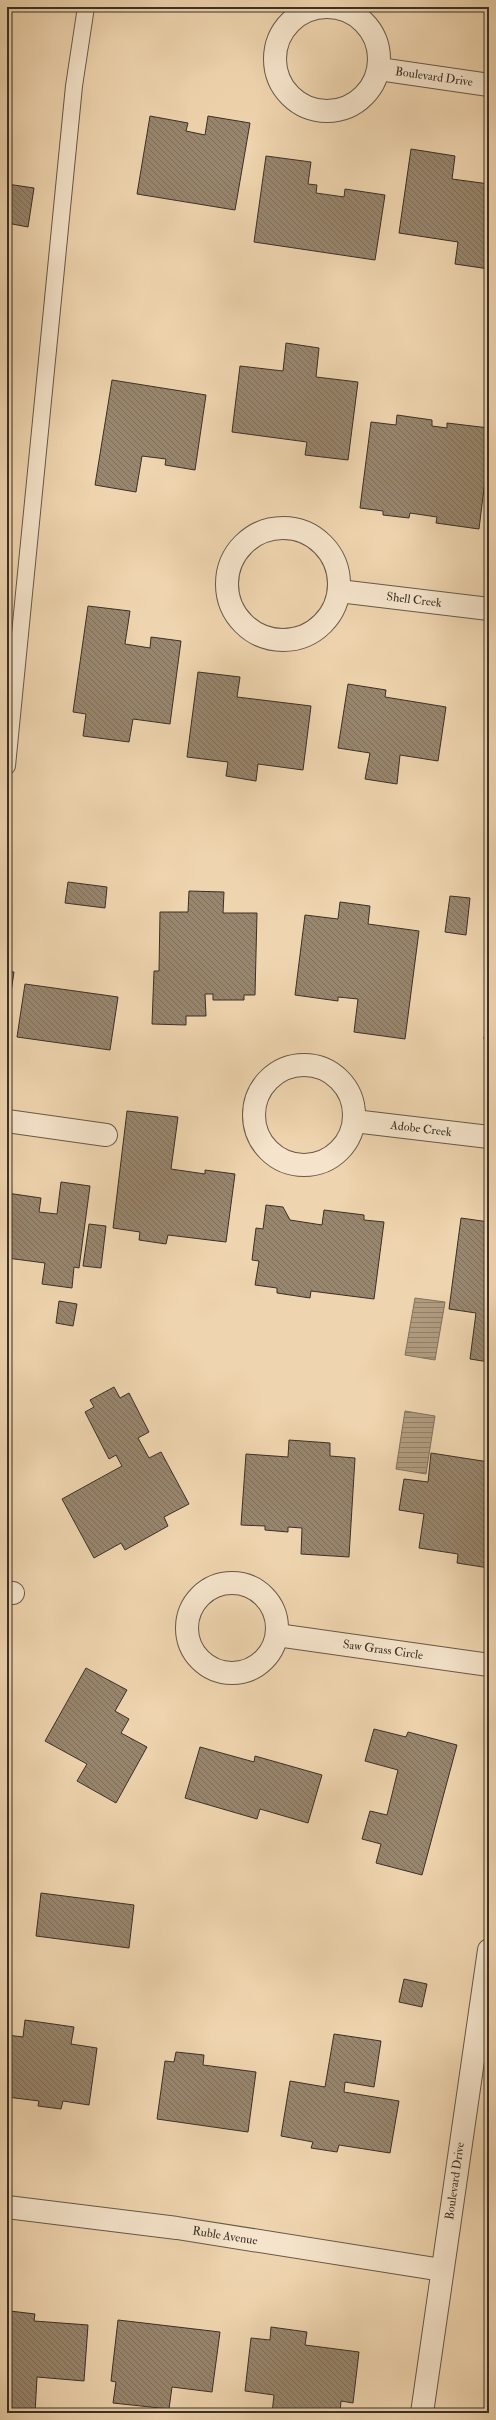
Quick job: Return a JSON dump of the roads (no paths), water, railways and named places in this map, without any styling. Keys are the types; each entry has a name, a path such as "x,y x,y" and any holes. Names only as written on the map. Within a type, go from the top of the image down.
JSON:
{"street":[{"name":"Boulevard Drive","path":"317,7 337,8 356,15 371,30 378,49 379,69 370,89 356,103 337,111 316,111 298,103 283,88 276,69 276,49 283,30 298,15 317,7"},
{"name":"Boulevard Drive","path":"379,69 489,85"},
{"path":"286,526 308,532 328,548 337,568 339,591 329,618 310,634 288,641 266,639 246,628 230,606 226,583 231,562 242,544 263,530 286,526"},
{"name":"Shell Creek","path":"339,591 489,609"},
{"path":"302,1064 323,1068 340,1079 352,1098 354,1121 350,1136 335,1155 315,1165 291,1164 270,1152 257,1133 255,1111 262,1088 279,1071 302,1064"},
{"path":"7,1121 106,1135"},
{"name":"Adobe Creek","path":"354,1121 489,1137"},
{"path":"239,1582 256,1588 269,1600 276,1617 277,1635 271,1652 259,1664 243,1672 225,1673 209,1667 195,1655 187,1639 187,1621 193,1604 205,1591 221,1583 239,1582"},
{"name":"Saw Grass Circle","path":"277,1635 489,1665"},
{"name":"Boulevard Drive","path":"422,2413 489,1950"},
{"name":"Ruble Avenue","path":"7,2207 177,2228 442,2270"}],"lane":[{"path":"7,766 74,86 86,7"}]}
